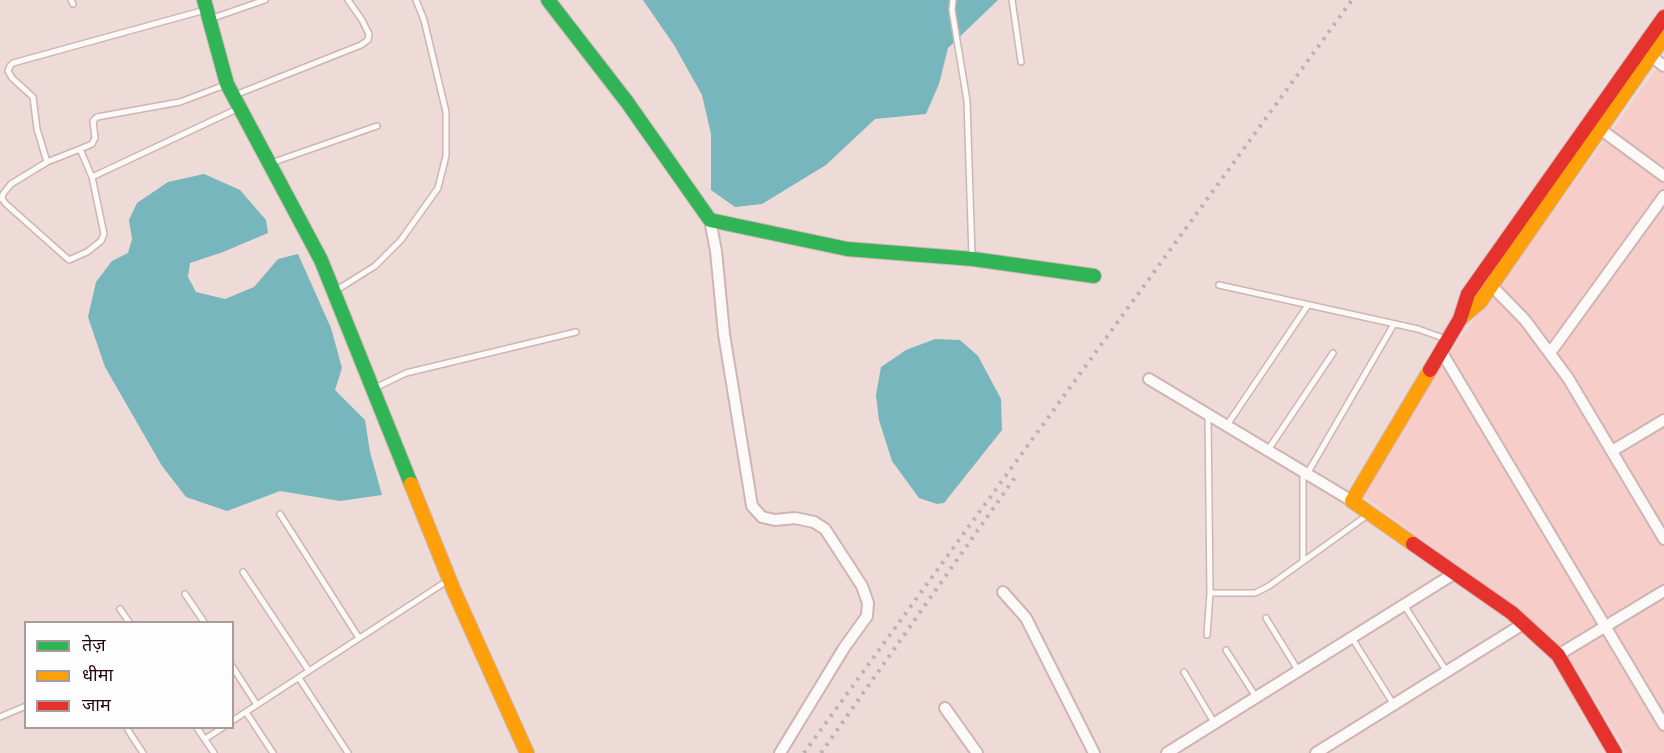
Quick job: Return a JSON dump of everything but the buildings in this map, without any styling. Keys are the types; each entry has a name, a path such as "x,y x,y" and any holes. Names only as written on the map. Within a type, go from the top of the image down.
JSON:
{"street":[{"path":"548,0 627,102 710,220 716,251 724,334 752,506 762,517 814,522 825,529 862,586 868,603 867,616 844,648 780,753"},
{"path":"207,10 233,96 321,260 449,579 527,753"},
{"path":"1352,501 1460,319 1468,294 1486,281 1595,125 1664,17"},
{"path":"1595,125 1664,37"},
{"path":"1651,56 1664,66"},
{"path":"1595,125 1664,176"},
{"path":"1550,353 1664,196"},
{"path":"710,220 847,249 973,259 1094,276"},
{"path":"1486,281 1525,320 1569,378 1664,539"},
{"path":"1444,345 1664,725"},
{"path":"1149,379 1352,501 1512,614 1558,655 1615,753"},
{"path":"1612,451 1664,420"},
{"path":"1167,753 1455,573"},
{"path":"1558,655 1664,591"},
{"path":"1003,592 1026,618 1094,753"},
{"path":"1316,753 1330,749 1394,705 1523,624"},
{"path":"945,708 977,753"}],"lane":[{"path":"47,162 35,119 33,97 12,78 8,71 13,63 207,10 265,0"},
{"path":"92,177 233,96 361,45 368,40 369,34 348,0"},
{"path":"334,292 375,266 395,247 438,189 446,156 446,112 424,20 416,0"},
{"path":"953,0 952,10 967,101 973,259"},
{"path":"1012,0 1021,63"},
{"path":"80,149 92,177 104,234 101,241 87,252 69,260 2,199 11,184 47,162 94,142 93,121 97,117 180,102 233,96"},
{"path":"269,163 377,126"},
{"path":"1219,285 1418,329 1444,345"},
{"path":"1227,426 1308,305"},
{"path":"1303,560 1305,473 1394,324"},
{"path":"373,389 406,373 576,332"},
{"path":"1268,450 1333,353"},
{"path":"1208,415 1210,593 1208,635"},
{"path":"1210,593 1255,593 1269,586 1370,513"},
{"path":"280,514 359,638"},
{"path":"243,572 309,671"},
{"path":"234,720 449,579"},
{"path":"186,594 203,621"},
{"path":"1404,605 1447,672"},
{"path":"120,609 128,621"},
{"path":"1266,618 1299,672"},
{"path":"1352,638 1394,705"},
{"path":"1226,650 1257,698"},
{"path":"234,669 257,705"},
{"path":"1184,672 1215,724"},
{"path":"299,678 348,753"},
{"path":"0,717 24,707"},
{"path":"246,712 273,753"},
{"path":"198,729 214,753"},
{"path":"205,739 220,729"},
{"path":"128,730 143,753"}],"shaded area":[{"path":"1664,59 1664,753 1627,753 1580,675 1553,639 1364,496 1446,358"}],"water":[{"path":"643,0 998,0 948,48 939,84 926,114 875,119 826,165 762,204 735,207 711,190 711,134 702,95 674,45"},
{"path":"204,174 240,190 266,220 268,233 190,263 188,277 196,292 225,299 254,287 278,259 298,254 331,328 342,368 335,390 365,420 370,452 382,495 340,501 280,491 227,511 186,497 162,466 105,367 88,317 96,282 112,261 128,253 132,239 129,220 137,203 168,182"},
{"path":"935,339 960,340 978,356 1001,399 1002,430 944,503 937,504 919,498 892,461 879,420 876,395 881,367 906,350"}],"railway":[{"path":"804,753 1352,0"},
{"path":"821,753 1016,476"}],"traffic: fast":[{"path":"204,0 227,84 321,260 411,484"},
{"path":"548,0 627,102 710,220 847,249 973,259 1094,276"}],"traffic: slow":[{"path":"1460,319 1480,302 1664,37"},
{"path":"1413,544 1352,501 1430,370"},
{"path":"411,484 454,591 527,753"}],"traffic: jam":[{"path":"1430,370 1460,319 1468,294 1664,17"},
{"path":"1413,544 1512,613 1558,655 1615,753"}]}
